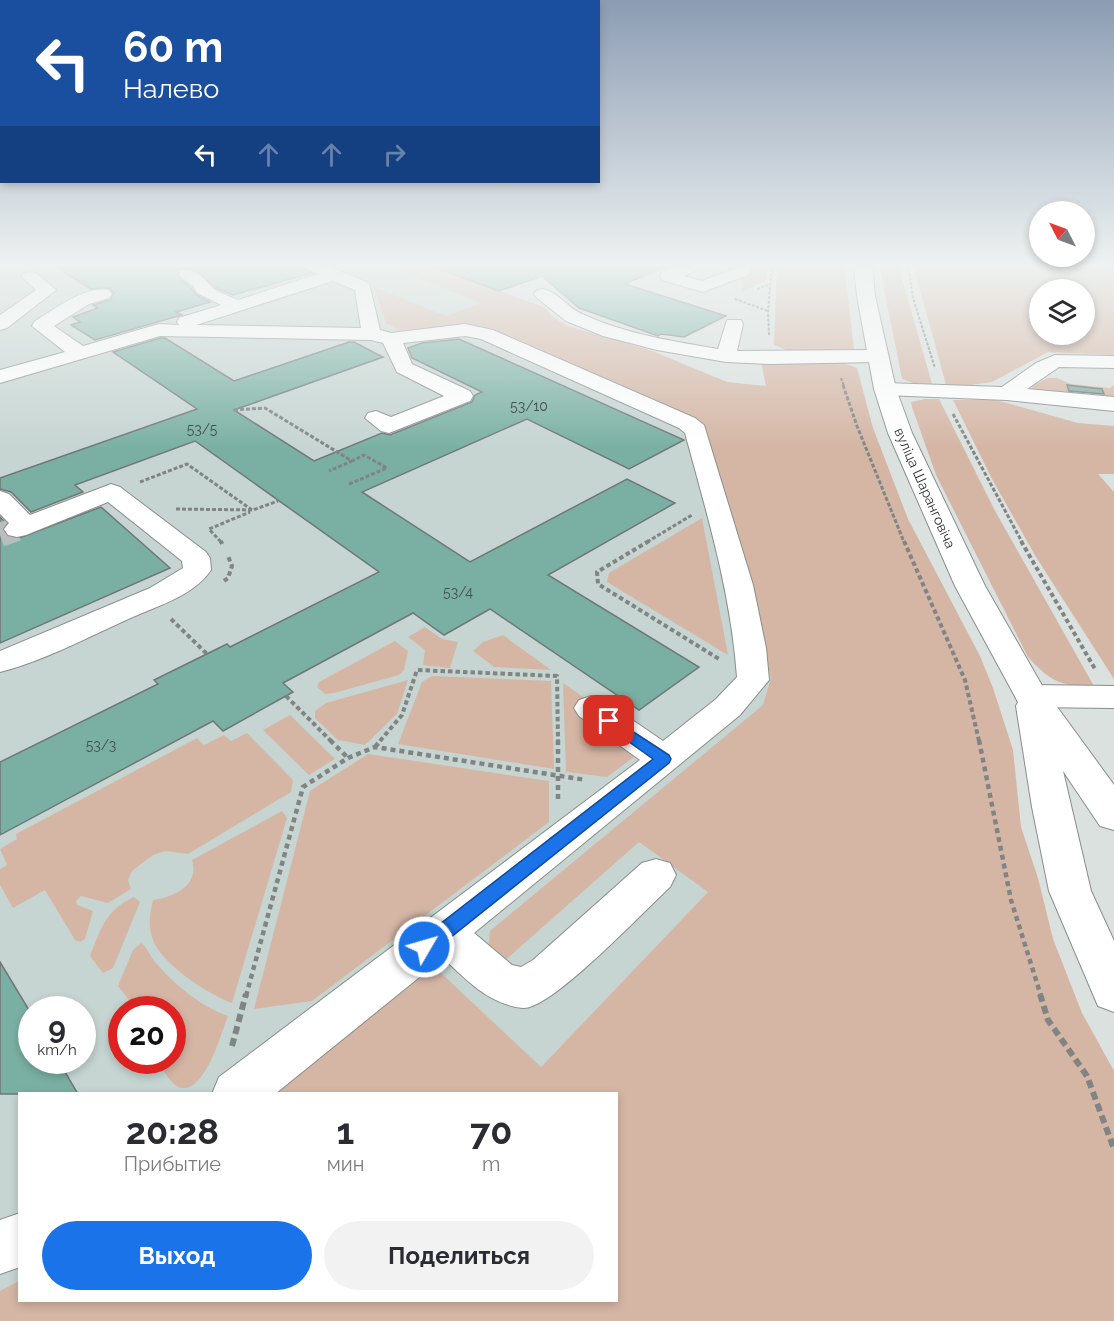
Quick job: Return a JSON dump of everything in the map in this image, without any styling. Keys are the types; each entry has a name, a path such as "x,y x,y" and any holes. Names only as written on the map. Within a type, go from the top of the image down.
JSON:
{"main road":[{"name":"вуліца Шаранговіча","path":"871,326 885,389 900,433 965,577 1031,696 1114,815"},
{"name":"вуліца Шаранговіча","path":"1031,696 1051,807 1070,891 1114,991"}],"lane":[{"path":"42,326 80,353"},
{"path":"0,377 173,326"},
{"path":"376,418 389,426 462,396 404,368 381,337 377,326"},
{"path":"594,326 657,344 726,356 770,358 877,356"},
{"path":"726,356 734,326"},
{"path":"159,330 381,337 465,330 486,334 687,423 696,430 751,641 753,680 728,707 630,787 239,1092"},
{"path":"1007,394 1055,361 1114,362"},
{"path":"1036,372 1114,379"},
{"path":"885,389 1007,394 1114,404"},
{"path":"1007,394 1080,416 1114,420"},
{"path":"0,499 22,527 121,500 196,558 197,570 186,581 0,662"},
{"path":"1031,696 1113,697"},
{"path":"591,708 664,759"},
{"path":"443,932 500,982 525,988 548,974 656,875"},
{"path":"0,1247 18,1241"}],"path":[{"path":"769,326 770,358"},
{"path":"922,326 943,393 1001,508 1113,697"},
{"path":"847,356 841,378 857,426 892,514 965,680 993,803 1011,900 1032,975 1048,1020 1087,1076 1114,1149"},
{"path":"234,410 264,408 352,461"},
{"path":"329,471 364,455 387,468 349,484"},
{"path":"121,500 187,464 253,510"},
{"path":"121,500 253,510 278,501"},
{"path":"716,500 597,572 598,584 753,680"},
{"path":"149,598 207,654"},
{"path":"232,1048 303,787 348,758 375,747 402,715 417,670 557,676 558,843"},
{"path":"286,696 348,758"},
{"path":"375,747 630,787"}],"shaded area":[{"path":"0,326 540,326 720,397 823,772 517,1092 18,1092 18,1302 0,1321"},
{"path":"391,326 567,326 650,350 727,382 766,386 761,362 841,362 857,368 873,428 908,519 980,656 993,688 1013,750 1021,827 1038,878 1053,939 1082,1013 1114,1071 1114,1321 0,1321 0,1291 18,1282 18,1302 618,1302 618,1092 268,1092 420,974 441,973 541,1067 708,892 639,842 502,963 488,950 490,931 763,705 771,678 704,428 476,328 399,330"},
{"path":"775,326 851,326 854,349 792,352 774,345"},
{"path":"891,326 915,326 932,384 913,383 902,379"},
{"path":"930,326 1029,326 1029,345 1095,345 1095,326 1114,326 1114,355 1048,352 992,382 964,386 946,385"},
{"path":"1048,378 1056,378 1071,384 1110,388 1114,385 1114,400 1033,389 1032,386"},
{"path":"939,399 994,509 1095,688 1057,681 1044,673 1028,657 936,475 911,402"},
{"path":"953,400 996,400 1078,423 1114,426 1114,474 1098,474 1114,492 1114,679 1036,557 992,479"},
{"path":"702,518 728,655 607,582 609,573"},
{"path":"425,627 442,639 458,642 450,668 423,665 425,650 408,637"},
{"path":"503,635 551,670 494,667 473,651 483,642"},
{"path":"395,641 408,651 404,670 399,675 334,693 325,694 317,687 319,682"},
{"path":"432,676 551,681 554,769 398,744 422,682"},
{"path":"408,680 397,714 365,745 338,740 315,718 315,711 326,703"},
{"path":"563,683 643,738 646,748 607,777 566,772"},
{"path":"290,715 335,759 309,775 263,730"},
{"path":"247,733 293,780 291,792 188,854 166,851 153,855 132,871 128,880 131,889 108,903 81,896 76,901 77,905 93,911 85,939 80,942 75,940 45,890 13,908 0,885 0,869 7,865 0,849 17,839 16,834 197,738 204,745 224,735 231,741"},
{"path":"368,754 549,781 549,822 312,1001 254,1009 310,791"},
{"path":"282,811 287,818 232,1003 198,985 174,967 156,947 152,937 150,918 153,900 183,889 192,877 192,860"},
{"path":"134,897 140,902 113,968 103,973 90,956 97,937 110,914"},
{"path":"141,943 155,962 180,987 198,1001 228,1016 211,1060 205,1071 191,1086 178,1087 166,1074 186,1074 186,996 126,996 118,986 133,950"}],"building":[{"path":"72,326 145,326 95,340"},
{"path":"629,326 707,326 684,337 661,334 658,336"},
{"path":"165,338 234,381 349,342 354,342 383,357 234,410 314,461 382,433 390,435 472,402 475,395 482,392 412,358 408,348 422,343 459,339 684,440 629,469 527,419 362,492 470,562 627,479 675,503 548,575 699,667 639,710 490,609 444,635 413,613 283,683 293,692 223,731 213,721 0,835 0,762 158,684 154,680 227,644 230,647 379,572 195,441 75,485 83,492 31,512 11,492 0,489 0,478 197,409 113,352"},
{"path":"1067,385 1102,389 1104,394 1069,391"},
{"path":"101,507 170,568 0,643 0,517 6,523 2,529 6,536 17,539"},
{"path":"0,962 21,996 18,996 18,1074 66,1074 77,1092 18,1092 18,1094 0,1094"}],"tunnel":[{"path":"0,535 17,529"}],"route":[{"path":"424,947 664,759 609,721"}]}
